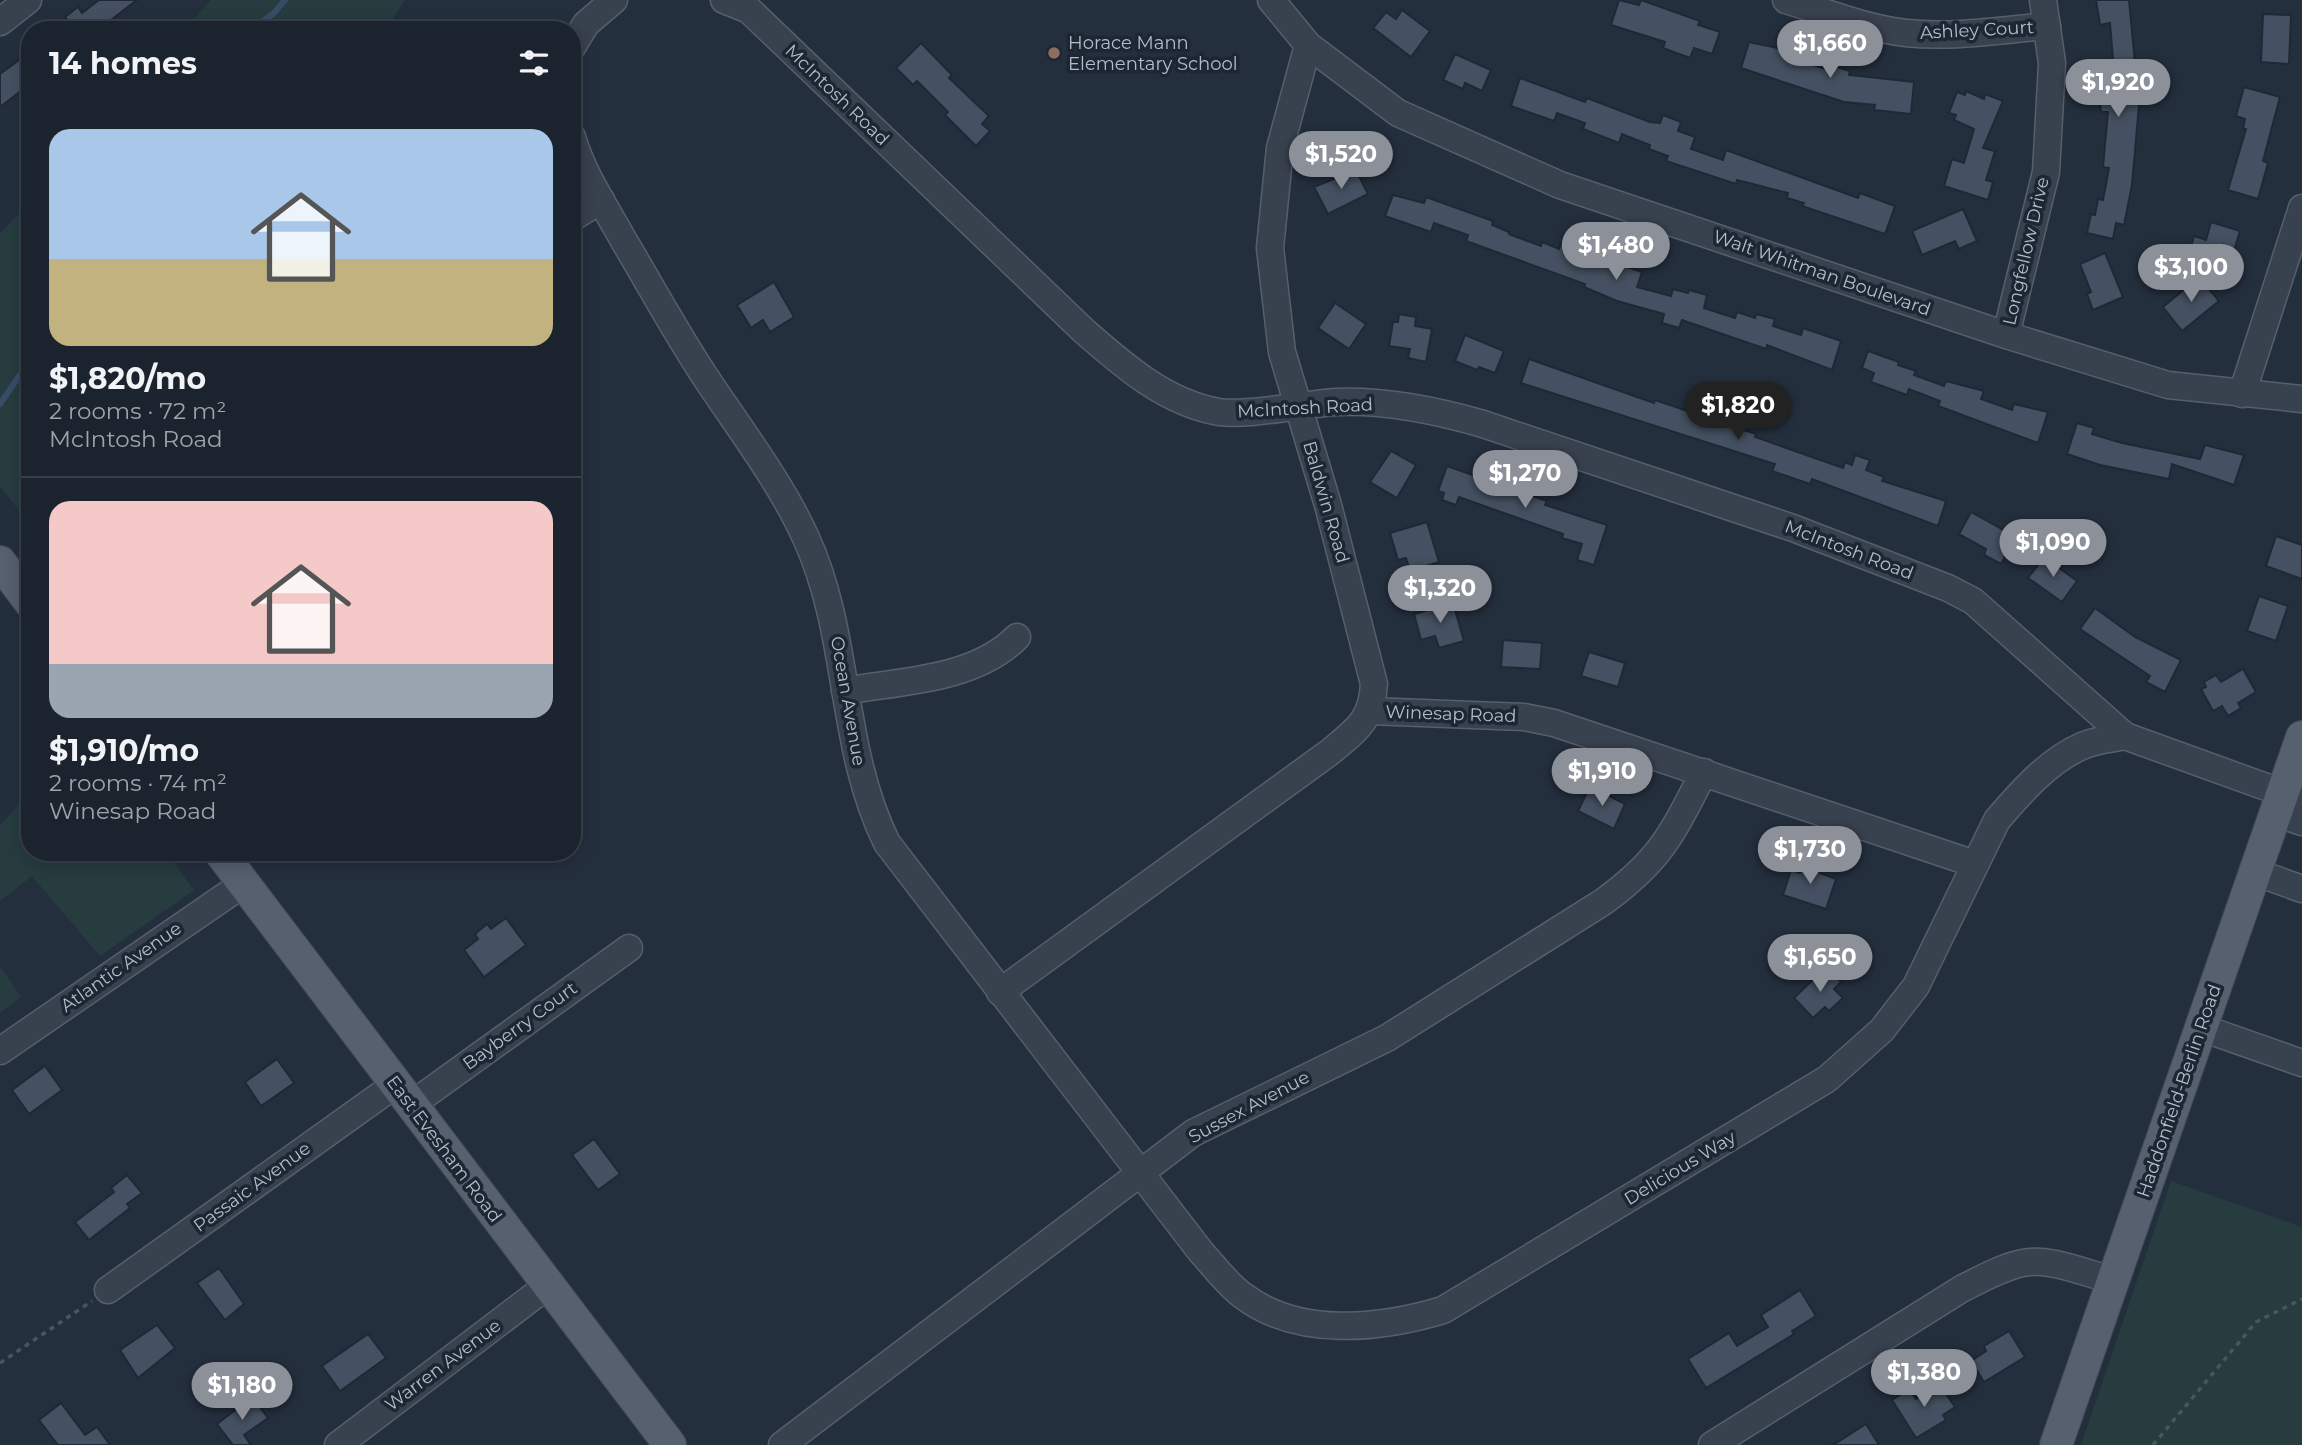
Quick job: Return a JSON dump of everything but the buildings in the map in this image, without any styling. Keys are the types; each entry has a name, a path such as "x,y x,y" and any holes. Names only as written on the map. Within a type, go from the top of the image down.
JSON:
{"main road":[{"path":"0,562 21,590"},
{"name":"Haddonfield-Berlin Road","path":"2056,1445 2255,872 2291,807 2302,737"},
{"name":"East Evesham Road","path":"226,861 670,1445"}],"street":[{"path":"0,22 28,0"},
{"path":"581,32 586,24 614,0"},
{"name":"McIntosh Road","path":"724,0 749,10 1126,368 1163,392 1196,406 1222,412 1298,405 1387,403 1435,411 1483,424 1793,528 1948,588 1973,601 2125,736 2291,807"},
{"name":"Walt Whitman Boulevard","path":"1271,0 1308,46 1398,113 1560,186 2006,335 2168,385 2302,399"},
{"name":"Ashley Court","path":"1786,0 1881,29 1907,33 1942,34 2047,26"},
{"name":"Longfellow Drive","path":"2006,335 2046,172 2052,62 2043,0"},
{"name":"Baldwin Road","path":"1308,46 1280,148 1270,248 1282,352 1328,505 1374,684 1370,711"},
{"path":"581,157 601,200 581,212"},
{"name":"Ocean Avenue","path":"601,200 687,349 778,487 806,538 822,577 841,655 851,736 870,809 887,843 1140,1173"},
{"path":"2242,394 2302,208"},
{"path":"845,691 978,664 1017,638"},
{"name":"Winesap Road","path":"1000,992 1329,752 1363,725 1370,711 1534,719 1704,772 1975,864"},
{"name":"Delicious Way","path":"1140,1173 1217,1269 1241,1294 1267,1310 1311,1322 1352,1326 1402,1322 1443,1310 1827,1079 1860,1053 1882,1030 1916,986 1997,820 2053,763 2084,744 2125,736"},
{"name":"Sussex Avenue","path":"782,1445 1193,1133 1387,1038 1603,902 1656,859 1670,838 1704,772"},
{"path":"2255,872 2302,889"},
{"name":"Atlantic Avenue","path":"0,1051 243,884"},
{"name":"Bayberry Court","path":"403,1095 629,947"},
{"path":"2202,1028 2302,1063"},
{"name":"Passaic Avenue","path":"108,1290 403,1095"},
{"path":"1712,1445 1963,1288 2002,1269 2025,1262 2039,1262 2113,1280"},
{"name":"Warren Avenue","path":"338,1445 547,1286"}],"path":[{"path":"0,1363 108,1290"},
{"path":"2153,1445 2256,1322 2302,1299"}],"green space":[{"path":"211,0 405,0 391,21 192,21"},
{"path":"21,211 21,513 0,486 0,234"},
{"path":"21,802 21,861 173,861 194,890 100,956 32,876 0,901 0,826"},
{"path":"0,966 21,997 0,1013"},
{"path":"2171,1181 2302,1227 2302,1445 2081,1445"}],"waterway":[{"path":"263,21 285,0"},
{"path":"0,404 21,373"}],"place":[{"name":"Horace Mann Elementary School","path":"1054,53"}]}
